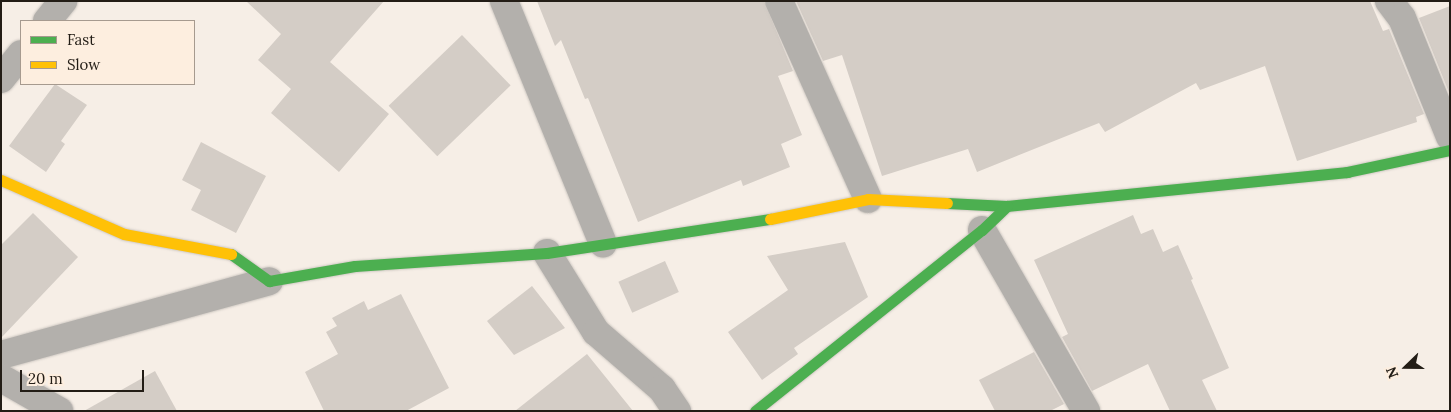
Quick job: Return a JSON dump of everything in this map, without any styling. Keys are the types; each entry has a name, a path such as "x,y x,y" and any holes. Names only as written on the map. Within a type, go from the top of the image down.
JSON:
{"street":[{"path":"48,20 63,1"},
{"path":"504,1 603,244"},
{"path":"779,1 868,199"},
{"path":"1389,1 1402,18 1450,137"},
{"path":"1,79 20,55"},
{"path":"1,354 269,281 355,266 548,253 786,217 868,199 1007,206 1347,172 1450,150"},
{"path":"1,180 124,234 227,251 269,281"},
{"path":"755,411 982,230 1007,206"},
{"path":"982,230 1086,411"},
{"path":"548,253 596,332 662,389 677,411"},
{"path":"1,378 59,411"}],"building":[{"path":"246,1 384,1 330,62 389,114 339,172 271,113 291,89 258,60 281,34"},
{"path":"537,1 764,1 793,71 778,76 802,135 781,144 790,167 743,186 741,180 638,222 588,98 585,99 561,40 555,46"},
{"path":"796,1 1370,1 1383,31 1389,29 1424,114 1416,117 1417,122 1297,161 1265,66 1200,90 1196,83 1105,132 1099,123 977,172 968,149 882,176 842,55 823,61"},
{"path":"1450,6 1450,95 1419,18"},
{"path":"462,35 511,85 437,156 389,106"},
{"path":"54,85 87,105 61,141 65,144 46,172 9,146"},
{"path":"201,142 266,176 236,233 191,210 201,190 182,180"},
{"path":"33,213 78,257 1,338 1,245"},
{"path":"1133,215 1141,234 1153,229 1163,252 1178,245 1193,279 1191,280 1229,368 1202,380 1217,411 1170,411 1148,364 1092,391 1062,337 1068,334 1034,260"},
{"path":"845,242 868,297 794,348 798,354 762,380 728,332 788,290 767,256"},
{"path":"665,261 679,292 632,313 618,282"},
{"path":"532,286 565,328 514,355 487,321"},
{"path":"401,294 449,388 406,411 324,411 305,372 338,354 326,332 337,326 332,318 364,301 368,310"},
{"path":"1034,352 1064,404 1050,411 995,411 979,380"},
{"path":"587,354 633,411 515,411"},
{"path":"155,371 177,411 84,411"}],"traffic: fast":[{"path":"947,203 1007,206 1347,172 1450,150"},
{"path":"755,411 982,230 1007,206"},
{"path":"231,254 269,281 355,266 547,253 770,219"}],"traffic: slow":[{"path":"1,180 124,234 231,254"},
{"path":"770,219 868,199 947,203"}]}
